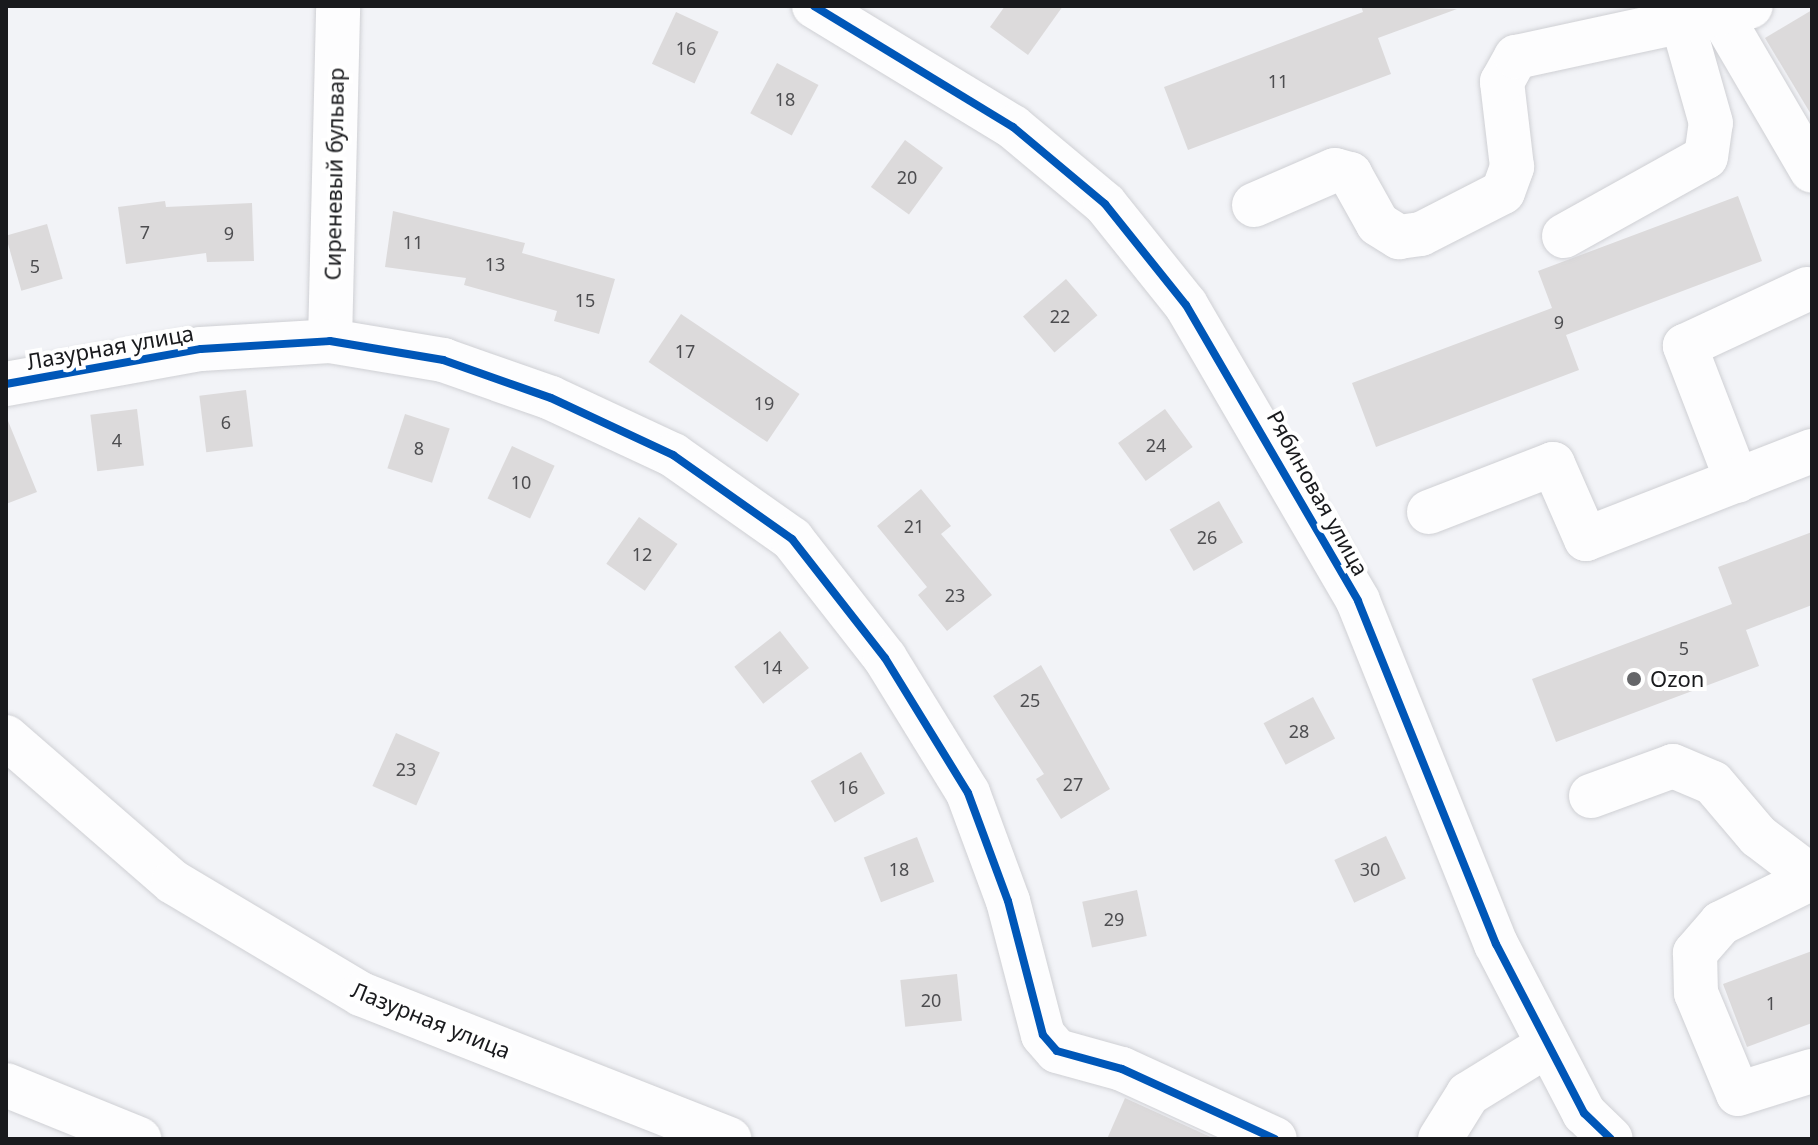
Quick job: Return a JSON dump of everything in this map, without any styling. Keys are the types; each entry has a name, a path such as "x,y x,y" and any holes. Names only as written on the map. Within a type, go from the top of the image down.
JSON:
{"street":[{"name":"Сиреневый бульвар","path":"330,341 338,6"},
{"name":"Рябиновая улица","path":"814,6 1013,127 1105,204 1186,305 1358,601 1496,944 1546,1046 1584,1113 1611,1139"},
{"path":"1719,16 1812,171"},
{"path":"1254,205 1335,170 1350,174 1378,224 1399,237 1421,234 1503,192 1512,167 1502,82 1516,57 1719,16"},
{"path":"1564,236 1706,157 1719,16"},
{"path":"1737,481 1685,346 1807,289"},
{"name":"Лазурная улица","path":"6,384 201,349 330,341 443,360 551,398 673,455 792,539 885,658 968,793 1008,901 1043,1035 1072,1060 1122,1069 1275,1139"},
{"path":"1429,512 1553,464 1586,539 1812,451"},
{"name":"Лазурная улица","path":"6,737 173,882 361,994 730,1139"},
{"path":"1591,796 1673,766 1713,783 1758,836 1812,878 1721,923 1695,953 1696,993 1738,1094 1812,1071"},
{"path":"1440,1139 1468,1094 1546,1046"},
{"path":"6,1085 139,1139"}],"building":[{"path":"1005,6 1063,6 1028,55 990,27"},
{"path":"1361,6 1457,9 1378,38 1391,74 1188,150 1164,87 1363,12"},
{"path":"1812,10 1812,116 1765,38"},
{"path":"676,12 719,32 695,84 652,64"},
{"path":"777,63 818,85 792,135 750,113"},
{"path":"905,140 943,168 909,215 871,187"},
{"path":"1738,196 1762,261 1566,335 1579,370 1376,447 1352,383 1552,308 1538,271"},
{"path":"165,201 166,207 252,203 254,261 207,262 206,253 126,264 118,207"},
{"path":"393,211 525,243 522,253 615,279 599,334 554,321 557,311 464,285 466,278 385,267"},
{"path":"47,224 63,279 21,291 6,236"},
{"path":"1066,279 1097,315 1054,353 1023,316"},
{"path":"681,314 800,394 767,442 649,362"},
{"path":"246,390 253,447 206,452 199,396"},
{"path":"137,409 144,466 97,471 90,415"},
{"path":"1165,409 1193,447 1146,481 1118,443"},
{"path":"405,414 450,429 432,483 387,468"},
{"path":"6,416 37,492 6,504"},
{"path":"512,446 555,466 530,518 487,499"},
{"path":"921,489 951,526 941,534 992,595 947,631 918,595 927,587 877,526"},
{"path":"1219,501 1243,543 1194,571 1170,530"},
{"path":"639,517 678,544 645,591 606,564"},
{"path":"1812,532 1812,605 1746,630 1759,666 1556,742 1532,679 1732,604 1718,567"},
{"path":"780,631 809,668 763,704 734,667"},
{"path":"1041,665 1110,789 1061,819 1036,779 1044,774 993,696"},
{"path":"1313,697 1335,738 1286,765 1264,723"},
{"path":"396,733 440,753 416,806 372,786"},
{"path":"861,752 885,794 835,823 811,781"},
{"path":"1386,836 1406,879 1354,903 1334,860"},
{"path":"917,837 934,882 881,902 864,857"},
{"path":"1137,890 1147,936 1092,948 1082,902"},
{"path":"1812,951 1812,1023 1747,1047 1723,984"},
{"path":"957,974 962,1021 905,1027 900,980"},
{"path":"1125,1098 1215,1139 1107,1139"}],"cycle path":[{"path":"814,6 1013,127 1105,204 1186,305 1358,601 1496,944 1584,1113 1611,1139"},
{"path":"6,384 201,349 330,341 443,360 551,398 673,455 792,539 885,658 968,793 1008,901 1043,1035 1057,1051 1122,1069 1275,1139"}],"place":[{"name":"Ozon","path":"1634,679"}]}
